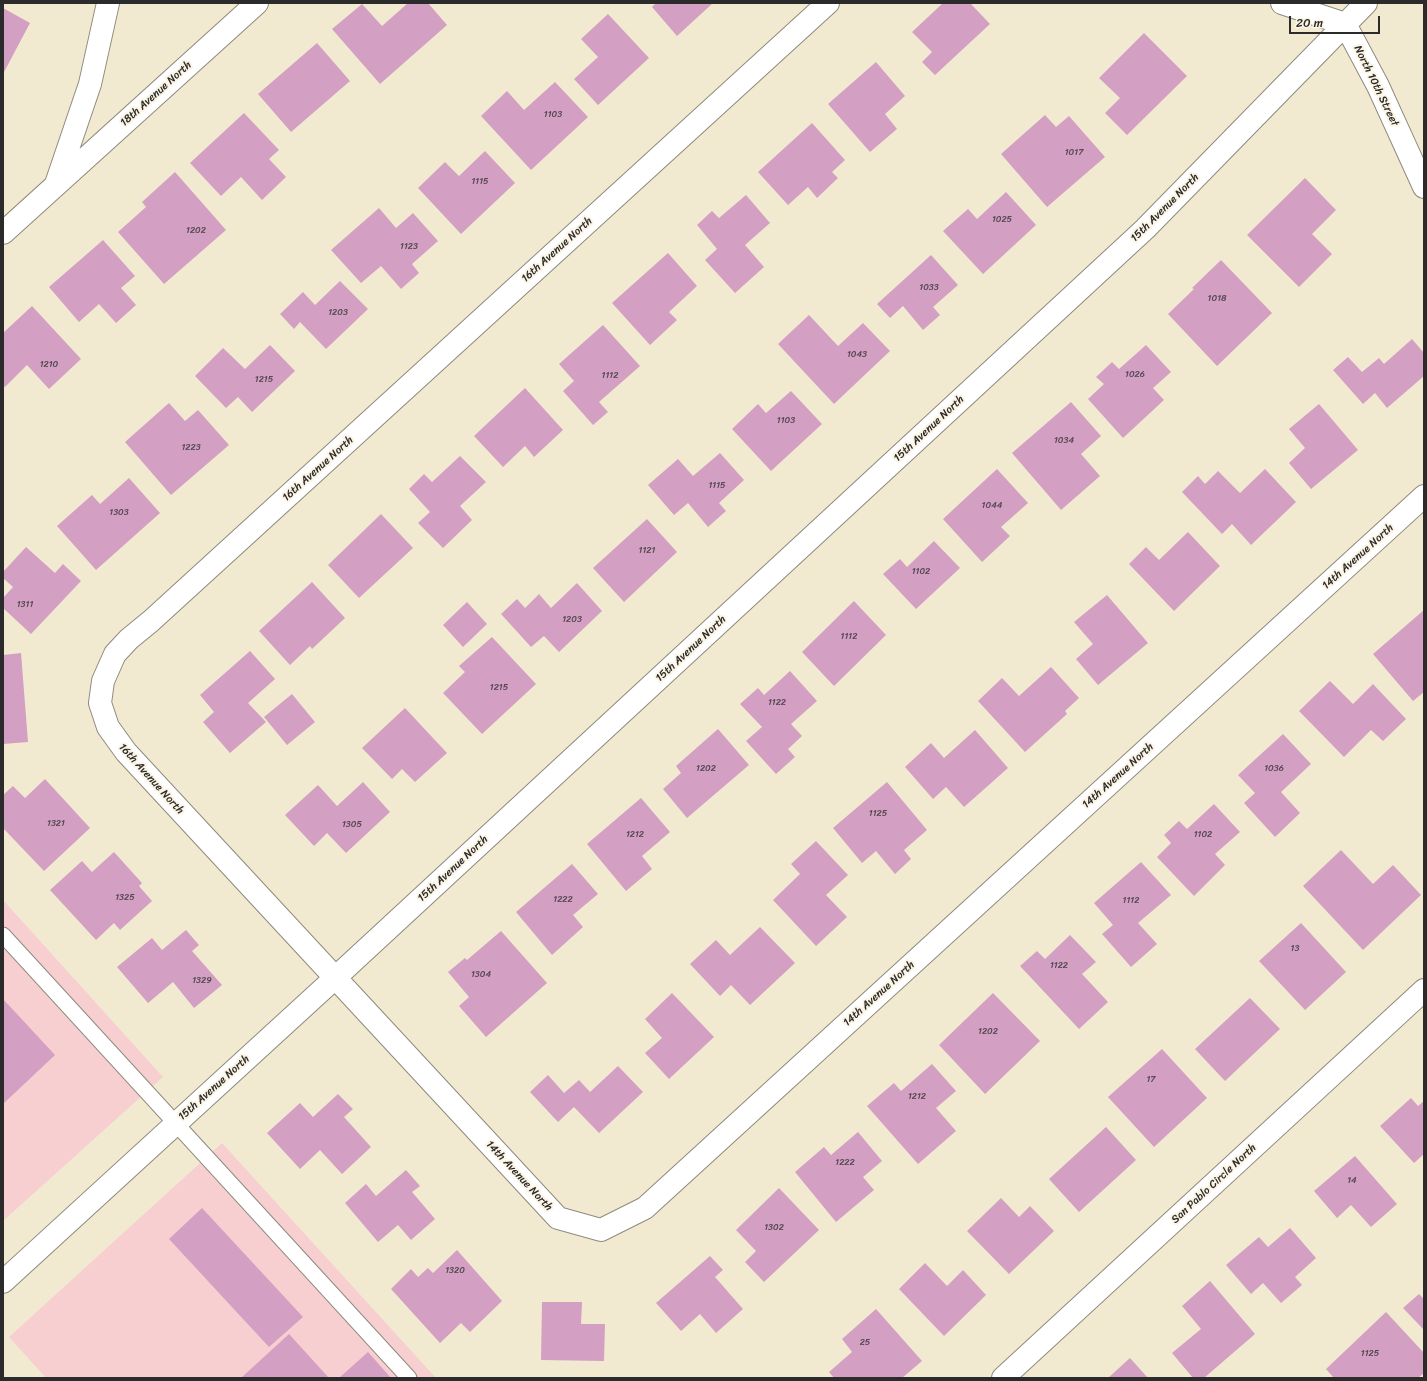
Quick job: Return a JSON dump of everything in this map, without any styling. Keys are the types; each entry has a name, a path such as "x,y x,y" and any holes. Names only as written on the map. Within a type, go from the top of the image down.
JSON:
{"street":[{"name":"18th Avenue North","path":"56,186 90,84 108,3"},
{"name":"18th Avenue North","path":"3,233 257,3"},
{"name":"16th Avenue North","path":"335,978 126,752 108,727 100,703 103,681 115,654 828,3"},
{"path":"1282,3 1345,24"},
{"name":"15th Avenue North","path":"3,1282 335,978 1145,229 1366,3"},
{"name":"North 10th Street","path":"1345,24 1378,86 1424,187"},
{"name":"14th Avenue North","path":"335,978 558,1218 602,1230 645,1208 1424,496"},
{"name":"San Pablo Circle North","path":"1003,1378 1424,990"}],"lane":[{"path":"3,935 409,1378"}],"shaded area":[{"path":"3,900 163,1077 3,1221"},
{"path":"222,1143 436,1378 46,1378 9,1337"}],"building":[{"path":"408,3 428,3 447,25 380,84 332,29 362,4 382,26"},
{"path":"656,3 713,3 677,36 652,7"},
{"path":"943,3 970,3 990,24 935,75 922,62 932,52 912,32"},
{"path":"3,8 30,23 3,74"},
{"path":"608,14 649,58 598,105 574,79 598,57 581,39"},
{"path":"1144,33 1187,76 1127,135 1105,113 1120,98 1099,78"},
{"path":"317,43 350,81 291,132 258,94"},
{"path":"876,62 905,96 885,114 897,129 870,152 828,104"},
{"path":"555,82 588,117 531,170 481,116 507,91 524,110"},
{"path":"244,113 279,150 269,159 286,177 262,200 241,177 221,196 190,163"},
{"path":"1045,115 1056,127 1069,116 1105,157 1047,207 1001,154"},
{"path":"812,123 845,160 832,172 838,178 817,198 808,187 788,205 758,172"},
{"path":"485,151 515,183 461,234 418,188 445,162 459,176"},
{"path":"175,172 226,230 164,284 118,232 146,207 142,202"},
{"path":"1305,178 1336,210 1312,234 1332,254 1299,287 1247,235"},
{"path":"1006,192 1036,225 983,274 943,231 968,209 977,219"},
{"path":"746,195 770,223 745,245 764,267 735,293 705,260 717,249 697,225 712,211 719,218"},
{"path":"379,208 396,228 413,213 438,241 412,264 419,273 401,289 381,266 361,283 331,250"},
{"path":"103,240 135,276 121,288 136,305 116,323 99,304 79,322 49,287"},
{"path":"668,253 697,286 669,312 677,320 650,345 612,303"},
{"path":"931,255 958,285 933,307 940,315 923,330 903,306 890,318 877,304"},
{"path":"1221,260 1272,313 1217,366 1168,314"},
{"path":"340,281 368,309 326,349 300,322 294,329 280,314 303,292 315,305"},
{"path":"32,306 81,359 49,389 27,365 5,387 3,385 3,333"},
{"path":"809,315 838,346 863,323 890,351 834,404 778,344"},
{"path":"603,325 640,366 599,402 608,412 593,425 563,391 574,381 559,364"},
{"path":"1412,339 1424,353 1424,376 1387,408 1375,393 1363,404 1333,370 1348,357 1362,372 1379,358 1384,364"},
{"path":"270,345 295,371 252,412 238,397 226,408 195,376 223,348 245,369"},
{"path":"1146,345 1171,372 1153,388 1164,400 1123,438 1088,399 1104,384 1096,377 1112,362 1119,369"},
{"path":"525,388 563,430 534,457 525,446 503,467 474,436"},
{"path":"791,391 822,424 771,471 732,429 758,404 766,413"},
{"path":"1071,402 1101,436 1081,454 1100,476 1061,510 1012,453"},
{"path":"169,403 185,421 198,410 229,445 171,495 125,442"},
{"path":"1319,404 1358,450 1311,489 1289,463 1305,448 1289,429"},
{"path":"720,453 744,480 719,503 726,511 708,527 688,503 674,515 648,485 678,459 693,476"},
{"path":"460,456 486,482 460,506 472,520 443,548 418,523 430,512 409,489 424,474 432,482"},
{"path":"997,469 1028,503 1001,527 1010,536 982,562 943,519"},
{"path":"1265,469 1296,502 1251,545 1232,524 1222,534 1182,492 1198,476 1205,484 1218,471 1240,493"},
{"path":"129,478 160,513 96,570 57,526 92,495 100,504"},
{"path":"381,514 413,548 359,598 328,565"},
{"path":"647,519 677,552 624,602 593,568"},
{"path":"1188,532 1220,566 1174,611 1129,564 1146,547 1159,560"},
{"path":"934,541 960,568 916,609 883,574 900,559 907,567"},
{"path":"26,547 55,573 63,564 81,581 31,634 3,608 3,598 13,587 3,578 3,572"},
{"path":"312,582 345,618 312,649 310,646 290,665 259,631"},
{"path":"577,583 602,611 559,652 544,636 531,647 501,614 517,599 525,608 539,594 551,608"},
{"path":"1107,595 1148,643 1098,685 1076,659 1093,644 1074,622"},
{"path":"854,601 886,635 834,686 802,652"},
{"path":"467,602 487,624 463,647 443,625"},
{"path":"1424,610 1424,692 1413,701 1373,654"},
{"path":"492,637 536,684 482,734 443,693 465,672 459,666"},
{"path":"250,651 275,679 248,703 266,722 230,753 203,722 214,712 200,695"},
{"path":"21,653 28,742 3,744 3,655"},
{"path":"1051,667 1079,698 1065,711 1067,714 1025,752 978,701 1002,678 1019,696"},
{"path":"790,671 817,701 791,724 802,736 788,749 795,757 776,774 746,741 762,727 740,704 758,688 764,695"},
{"path":"1330,681 1353,704 1373,684 1406,719 1383,741 1371,730 1344,757 1299,711"},
{"path":"292,694 315,722 287,745 264,717"},
{"path":"405,708 447,753 415,782 402,769 392,779 362,748"},
{"path":"718,729 749,765 687,818 663,789 681,773 676,766"},
{"path":"975,730 1008,768 964,807 946,787 933,799 905,767 931,743 944,758"},
{"path":"1283,734 1311,764 1281,792 1300,813 1275,837 1244,803 1255,793 1238,775"},
{"path":"45,779 90,828 44,871 3,828 3,795 13,786 25,798"},
{"path":"363,782 390,812 346,853 327,833 314,846 285,815 318,785 337,806"},
{"path":"887,782 927,830 904,850 911,859 895,874 876,851 862,863 833,828"},
{"path":"641,798 670,832 642,856 652,869 626,891 587,844"},
{"path":"1214,804 1240,832 1215,854 1225,865 1194,896 1157,857 1171,843 1164,835 1179,821 1187,829"},
{"path":"816,841 848,875 826,895 847,917 816,946 773,900 800,874 791,864"},
{"path":"1341,850 1373,884 1393,865 1421,895 1363,950 1303,886"},
{"path":"114,852 142,883 139,886 152,901 120,930 114,923 96,940 50,890 82,861 92,872"},
{"path":"1141,862 1171,895 1138,923 1157,944 1131,967 1102,934 1113,925 1094,903"},
{"path":"572,864 598,894 573,915 583,927 552,955 516,912"},
{"path":"1301,923 1346,972 1305,1010 1259,961"},
{"path":"760,927 795,963 750,1005 731,985 720,996 690,964 716,940 730,955"},
{"path":"186,930 199,945 192,951 222,985 194,1008 173,982 148,1003 117,967 152,938 162,950"},
{"path":"501,931 547,983 486,1037 459,1006 469,997 448,972 465,958 467,960"},
{"path":"1070,935 1096,962 1082,974 1108,1002 1079,1029 1020,966 1037,951 1045,959"},
{"path":"672,993 714,1037 669,1079 645,1053 662,1038 645,1019"},
{"path":"993,993 1040,1041 985,1094 939,1045"},
{"path":"1250,998 1280,1029 1225,1081 1195,1049"},
{"path":"3,999 55,1055 3,1104"},
{"path":"1162,1049 1207,1098 1154,1147 1108,1097"},
{"path":"932,1064 956,1091 936,1108 956,1131 918,1164 867,1106 894,1083 901,1091"},
{"path":"618,1066 643,1092 599,1133 574,1107 558,1122 530,1092 548,1075 564,1093 579,1080 590,1092"},
{"path":"338,1094 353,1109 344,1117 371,1147 342,1174 320,1150 300,1169 267,1133 300,1103 313,1117"},
{"path":"1411,1098 1418,1106 1424,1101 1424,1154 1414,1163 1380,1126"},
{"path":"1106,1127 1136,1160 1079,1212 1049,1179"},
{"path":"858,1132 882,1161 863,1177 874,1190 836,1222 795,1172 824,1147 831,1155"},
{"path":"1355,1156 1397,1204 1371,1227 1351,1205 1337,1218 1314,1191"},
{"path":"406,1170 420,1186 412,1192 435,1219 411,1240 398,1225 378,1242 345,1203 366,1184 376,1196"},
{"path":"779,1188 819,1230 764,1282 745,1262 756,1251 736,1230"},
{"path":"1001,1198 1019,1217 1030,1206 1054,1231 1009,1274 967,1231"},
{"path":"202,1208 303,1317 269,1347 169,1239"},
{"path":"1290,1228 1316,1258 1295,1277 1302,1285 1281,1303 1263,1283 1251,1294 1226,1265 1259,1237 1268,1247"},
{"path":"457,1250 502,1301 470,1332 461,1323 440,1343 391,1289 411,1269 418,1277 428,1268 433,1273"},
{"path":"710,1256 723,1270 715,1277 743,1309 716,1333 700,1314 681,1331 656,1303"},
{"path":"925,1263 947,1286 963,1270 986,1295 944,1336 899,1289"},
{"path":"1210,1281 1255,1334 1204,1378 1193,1378 1172,1353 1201,1329 1182,1306"},
{"path":"1419,1294 1424,1299 1424,1330 1403,1308"},
{"path":"542,1302 582,1302 581,1324 605,1324 604,1361 541,1360"},
{"path":"876,1309 922,1361 902,1378 834,1378 829,1372 852,1352 842,1339"},
{"path":"1386,1312 1424,1353 1424,1373 1418,1378 1334,1378 1326,1369"},
{"path":"289,1334 329,1378 241,1378"},
{"path":"368,1352 391,1378 339,1378"},
{"path":"1130,1358 1148,1378 1108,1378"}]}
